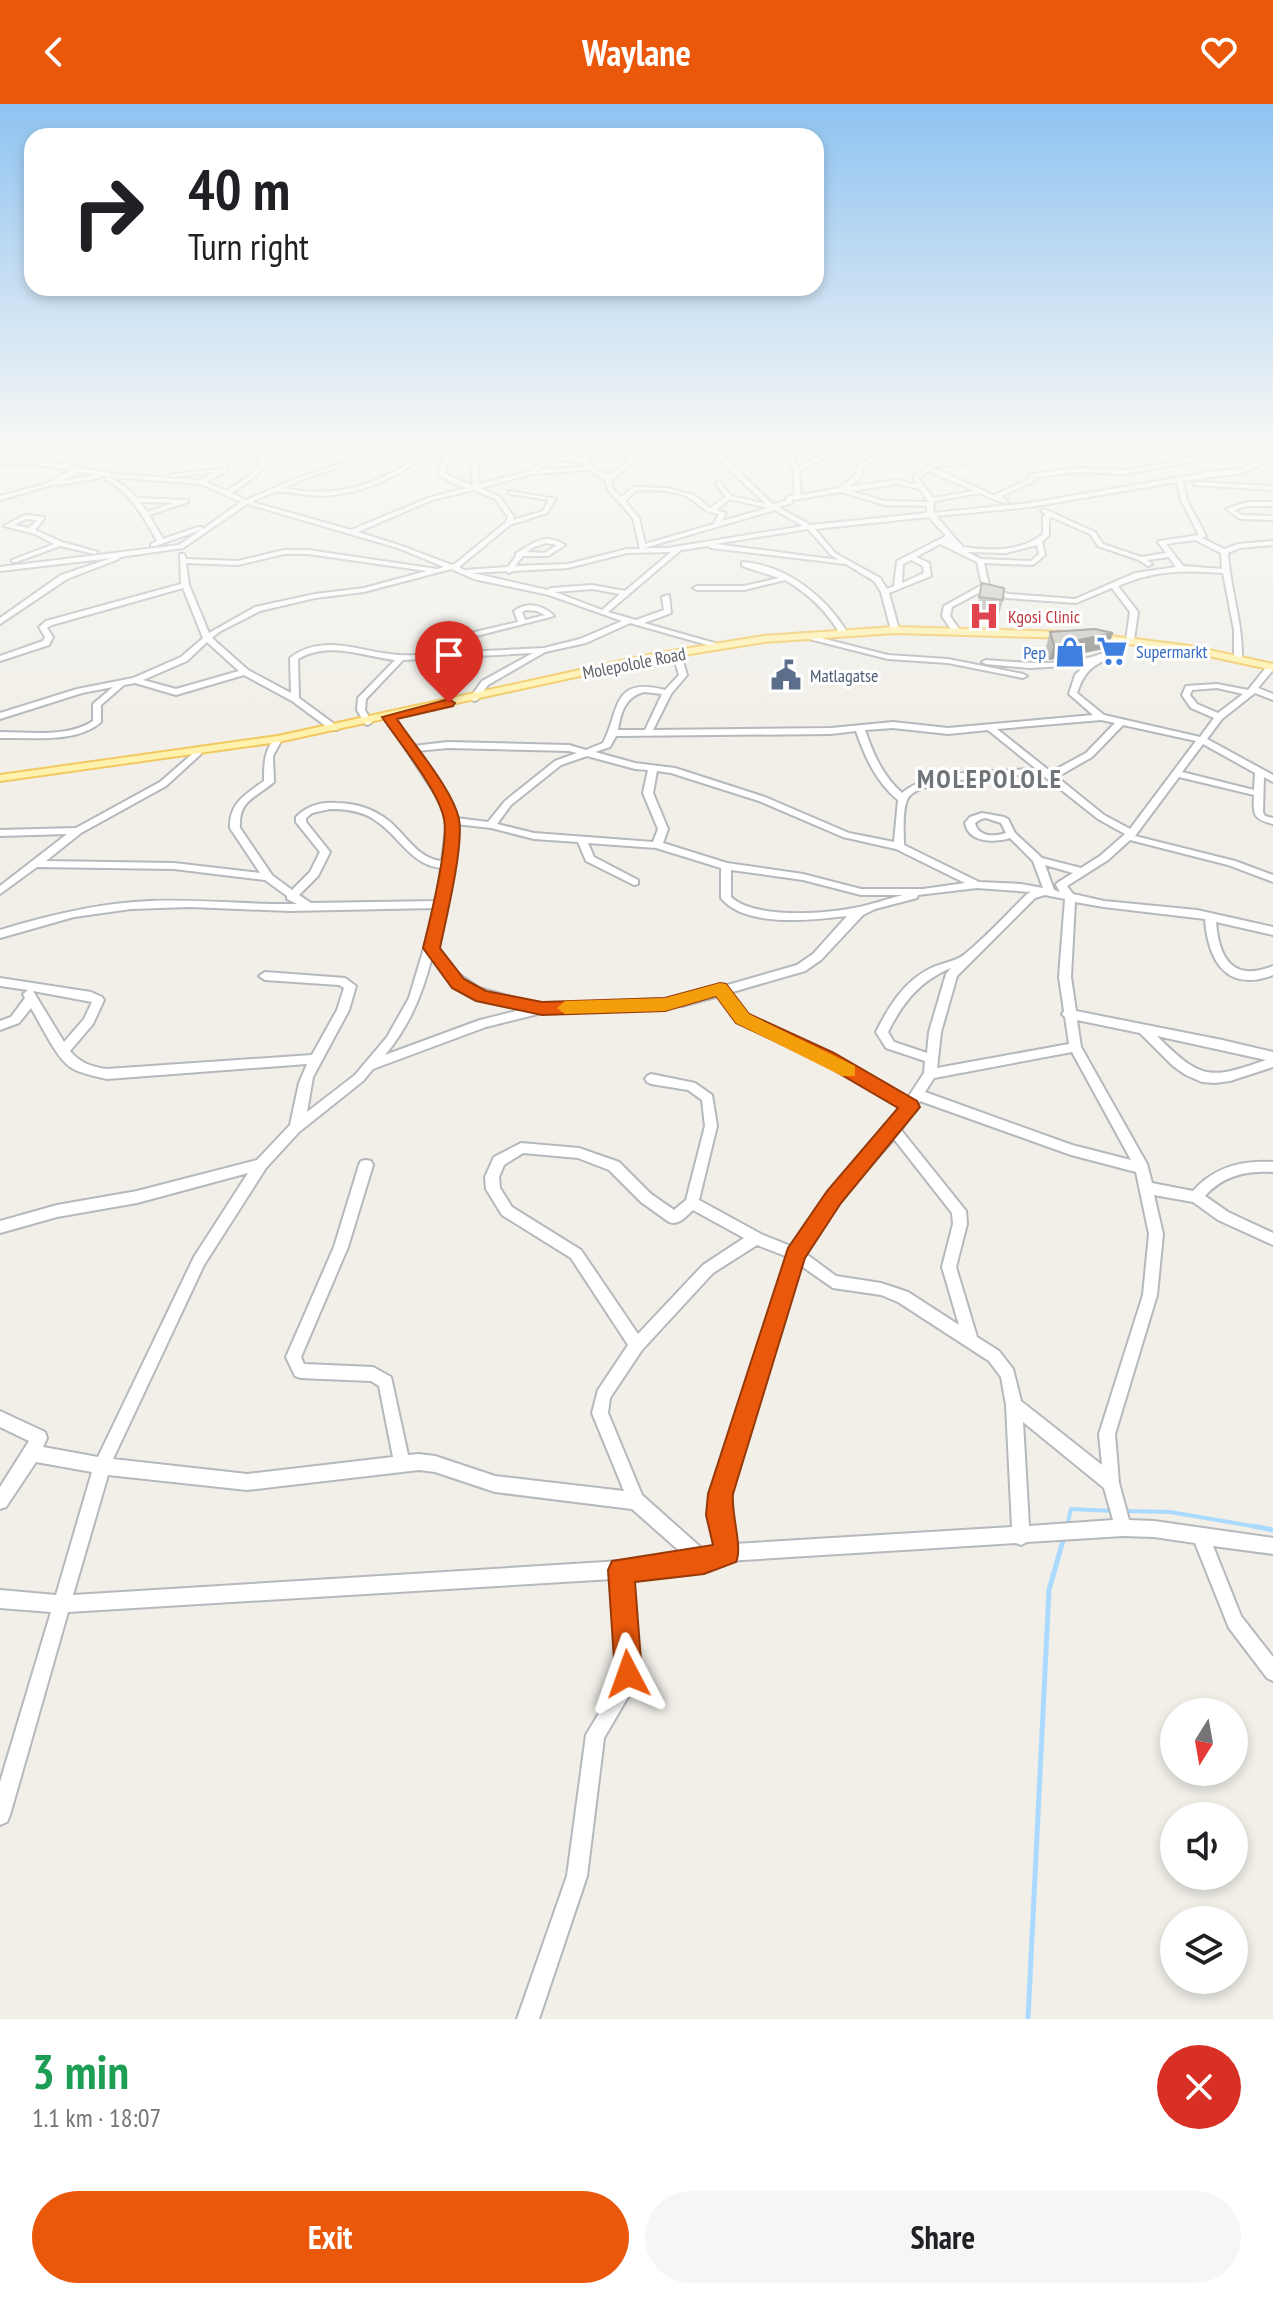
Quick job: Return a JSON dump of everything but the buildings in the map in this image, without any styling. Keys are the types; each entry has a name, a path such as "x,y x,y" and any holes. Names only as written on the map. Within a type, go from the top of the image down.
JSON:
{"main road":[{"name":"Molepolole Road","path":"0,778 278,739 715,646 804,635 955,629 1130,640 1272,667"}],"street":[{"path":"48,538 106,554"},
{"path":"159,538 161,542"},
{"path":"0,622 64,577 171,538"},
{"path":"0,568 181,547 192,538"},
{"path":"370,538 450,568 544,591 603,613 715,646"},
{"path":"0,716 80,691 135,680 184,659 226,624 282,602 364,590 450,568 466,561 492,538"},
{"path":"640,538 642,547"},
{"path":"467,571 509,571 582,563 671,538"},
{"path":"627,551 678,549 741,538"},
{"path":"820,538 833,554 877,580 885,592 895,630"},
{"path":"898,587 899,564 946,538"},
{"path":"951,538 961,549 991,551 1039,542 1043,538"},
{"path":"1096,538 1100,545 1141,559 1161,571"},
{"path":"1181,568 1162,540 1190,538"},
{"path":"1197,538 1224,552 1239,546 1273,543"},
{"path":"509,571 518,554 548,539 562,545 546,555 518,554"},
{"path":"941,542 961,549 980,561 1033,563 1043,554 1039,542"},
{"path":"0,568 60,544"},
{"path":"700,545 853,565"},
{"path":"1239,546 1273,551"},
{"path":"181,547 185,585 207,638 245,672 295,699 334,728"},
{"path":"603,613 678,549"},
{"path":"183,561 238,563 284,552 308,552 437,570"},
{"path":"1224,552 1224,571 1239,620 1238,659"},
{"path":"1141,559 1171,554"},
{"path":"885,592 928,574 926,565 912,558"},
{"path":"980,561 986,586 1006,596"},
{"path":"745,564 786,578 828,606 843,632"},
{"path":"971,596 1076,601 1135,576 1181,568 1224,571"},
{"path":"697,588 744,588 786,578"},
{"path":"0,659 46,643 49,637 43,627 49,623 185,585"},
{"path":"955,629 946,616 948,606 986,586"},
{"path":"1114,586 1134,612 1130,640"},
{"path":"544,591 592,587 625,593"},
{"path":"295,699 294,658 306,649 326,645 401,658 544,650 583,641 668,611 666,597"},
{"path":"459,653 461,638 522,622"},
{"path":"804,635 888,657 967,665 1023,676"},
{"path":"1101,717 1073,694 1077,677 1094,661 1115,651 1112,639"},
{"path":"474,698 485,683 544,650"},
{"path":"647,734 667,693 683,675 677,655"},
{"path":"368,722 361,710 362,698 401,658"},
{"path":"967,665 982,661 1029,666 1094,661"},
{"path":"1123,1528 1111,1483 1107,1434 1154,1271 1156,1234 1142,1168 1075,1047 1065,977 1070,898 1061,885 1104,858 1130,836 1219,717 1251,691 1272,667"},
{"path":"135,680 176,692 245,672"},
{"path":"0,735 91,728 97,722 97,704 122,684"},
{"path":"1219,717 1189,701 1189,688 1217,686 1273,697"},
{"path":"491,825 508,803 558,763 607,745 613,733 616,711 635,690 648,687 667,693"},
{"path":"0,1815 102,1466 199,1261 261,1164 295,1128 369,1067 409,1011 431,948 442,904 452,821 446,803 389,717"},
{"path":"613,733 860,729 893,725 948,731 1101,717 1203,740 1259,774 1273,779"},
{"path":"899,846 903,799 910,790 941,779 1046,773 1089,755 1122,721"},
{"path":"988,726 1101,817 1130,836 1273,879"},
{"path":"860,729 875,765 894,792 903,799"},
{"path":"278,739 269,756 269,782 243,799 234,820 235,828 268,877 291,897 309,907"},
{"path":"412,749 430,745 569,748 653,769 680,772 762,799 846,835 899,846 977,885"},
{"path":"0,891 78,831 163,784 198,752"},
{"path":"653,769 648,793 663,829 657,845"},
{"path":"1179,774 1256,793"},
{"path":"1259,774 1256,793 1259,815 1273,821"},
{"path":"291,897 323,860 322,847 301,822 301,817 314,807 336,806 372,814 429,862 446,865"},
{"path":"452,821 491,825 534,836 657,845 726,866 803,877 861,892 923,892 977,885 1049,891 1070,898 1210,917 1273,931"},
{"path":"0,833 78,831"},
{"path":"0,843 19,834"},
{"path":"1011,834 1038,860 1049,891"},
{"path":"582,840 590,859 634,882"},
{"path":"1038,860 1079,871"},
{"path":"34,864 174,866 268,877"},
{"path":"726,866 726,898 735,907 803,918 862,910 923,892"},
{"path":"1250,870 1273,872"},
{"path":"727,1553 719,1515 720,1494 796,1254 834,1197 894,1130 930,1074 947,984 963,961 1031,896 1049,891"},
{"path":"0,934 51,918 118,906 177,903 309,907 442,904"},
{"path":"369,1067 484,1023 542,1009 665,1004 812,963 833,936 862,910"},
{"path":"1210,917 1212,945 1225,968 1236,974 1253,975 1273,970"},
{"path":"431,948 450,976 469,991 542,1009"},
{"path":"932,1059 890,1045 882,1032 902,992 942,968 963,961"},
{"path":"265,976 341,981 350,986 337,1027 306,1080 304,1107 295,1128"},
{"path":"0,982 98,1000 89,1021 63,1051"},
{"path":"23,984 68,1060 87,1070 107,1074 318,1059"},
{"path":"720,989 742,1018 914,1101 1071,1150 1142,1168"},
{"path":"0,1026 15,1020 31,999"},
{"path":"1068,1014 1145,1031 1212,1041 1273,1060"},
{"path":"1145,1031 1181,1068 1195,1076 1224,1079 1273,1060"},
{"path":"930,1074 1075,1047"},
{"path":"637,1345 576,1254 507,1211 493,1189 492,1177 499,1161 521,1148 579,1153 614,1166 646,1198 674,1218 692,1203 711,1126 708,1098 691,1086 651,1079"},
{"path":"894,1130 959,1211 960,1224 949,1267 971,1341"},
{"path":"0,1227 57,1211 137,1197 261,1164"},
{"path":"366,1165 341,1247 293,1357 300,1371 373,1374 386,1382 402,1464"},
{"path":"1196,1197 1212,1179 1231,1169 1254,1165 1273,1167"},
{"path":"1148,1188 1196,1197 1223,1216 1273,1239"},
{"path":"692,1203 756,1238 796,1254 833,1282 881,1289 903,1297 1003,1365 1014,1405 1021,1537"},
{"path":"704,1561 636,1501 600,1413 600,1404 637,1345 708,1269 756,1238"},
{"path":"1014,1405 1111,1483"},
{"path":"0,1419 39,1438 0,1501"},
{"path":"32,1453 102,1466 247,1482 402,1464 435,1464 495,1484 636,1501"},
{"path":"0,1599 60,1604 621,1570 704,1561 727,1553 1021,1537 1123,1528 1273,1546"},
{"path":"1200,1535 1235,1622 1273,1672"},
{"path":"528,2019 577,1876 595,1735 626,1685 621,1570"}],"waterway":[{"path":"1067,1526 1071,1509 1114,1511"},
{"path":"1126,1511 1170,1512 1257,1527"},
{"path":"1253,1526 1257,1527"},
{"path":"1257,1527 1264,1528"},
{"path":"1257,1527 1273,1530"},
{"path":"1028,2019 1049,1590 1064,1537"}],"slow traffic":[{"path":"565,1008 682,1002 720,989 742,1018 848,1071"}],"place":[{"name":"Kgosi Clinic","path":"984,616"},
{"name":"Supermarkt","path":"1112,651"},
{"name":"Pep","path":"1070,652"},
{"name":"Matlagatse","path":"786,675"}],"district":[{"name":"MOLEPOLOLE","path":"990,778"}],"route":[{"path":"449,703 389,717 446,803 452,821 442,904 431,948 458,984 482,997 542,1009 665,1004 682,1002 720,989 742,1018 827,1058 910,1107 894,1130 843,1185 796,1254 720,1494 718,1508 727,1553 704,1561 621,1570 628,1674"}]}
